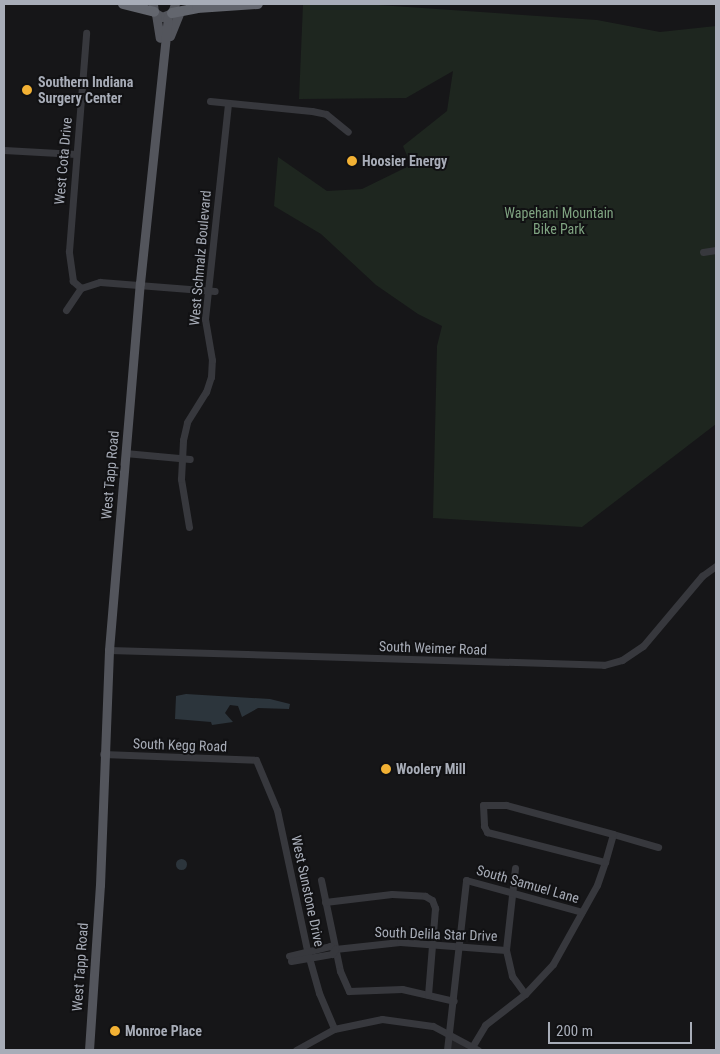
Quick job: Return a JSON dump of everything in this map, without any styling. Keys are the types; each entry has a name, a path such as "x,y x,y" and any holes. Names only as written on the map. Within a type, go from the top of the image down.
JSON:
{"highway":[{"path":"123,4 154,10"},
{"path":"174,11 258,4"}],"main road":[{"path":"154,10 174,11 160,93"},
{"name":"West Tapp Road","path":"154,10 159,29 160,93"},
{"name":"West Tapp Road","path":"89,1050 100,885 103,874 101,859 103,754 109,650 140,283 160,93 174,11"}],"street":[{"name":"West Cota Drive","path":"81,288 73,281 68,251 86,33"},
{"path":"210,101 326,114 348,132"},
{"name":"West Schmalz Boulevard","path":"188,527 181,479 186,458 187,422 206,392 211,377 212,360 204,325 212,291 228,104"},
{"path":"4,150 76,154"},
{"path":"703,252 716,250"},
{"path":"66,310 81,288 100,282 140,283 212,291"},
{"path":"126,453 186,458"},
{"name":"South Weimer Road","path":"109,650 604,665 622,660 643,646 702,576 716,566"},
{"name":"South Kegg Road","path":"103,754 256,760"},
{"name":"West Sunstone Drive","path":"256,760 278,810 308,954 318,993 334,1029"},
{"path":"605,862 487,832 484,826 483,805 518,807 658,847"},
{"path":"296,1050 334,1029 382,1019 417,1023 448,1033 475,1048 485,1025 525,994 553,964 582,912 605,862 613,834"},
{"path":"515,868 506,950 512,976 525,994"},
{"path":"320,880 344,986 349,991 388,988 428,994 454,1001"},
{"name":"South Samuel Lane","path":"459,947 466,880 582,912"},
{"path":"325,902 392,894 426,896 434,902 428,994"},
{"name":"South Delila Star Drive","path":"290,958 330,946 335,948 400,942 506,950"},
{"path":"447,1050 459,947"}],"shaded area":[{"path":"186,694 270,699 290,704 289,709 258,708 242,717 238,706 230,705 225,713 233,722 212,725 211,722 175,719 176,696"},
{"path":"179,859 183,859 186,864 185,868 179,869 176,866 176,862"},
{"path":"449,1032 479,1050 448,1050"}],"green space":[{"name":"Wapehani Mountain Bike Park","path":"303,4 364,4 597,20 660,32 716,26 716,424 582,527 433,518 437,346 442,326 418,314 376,285 321,234 274,206 278,157 327,191 362,189 411,165 403,146 447,111 453,71 406,98 299,99"}],"place":[{"name":"Southern Indiana Surgery Center","path":"27,90"},
{"name":"Hoosier Energy","path":"352,161"},
{"name":"Woolery Mill","path":"386,769"},
{"name":"Monroe Place","path":"115,1031"}]}
